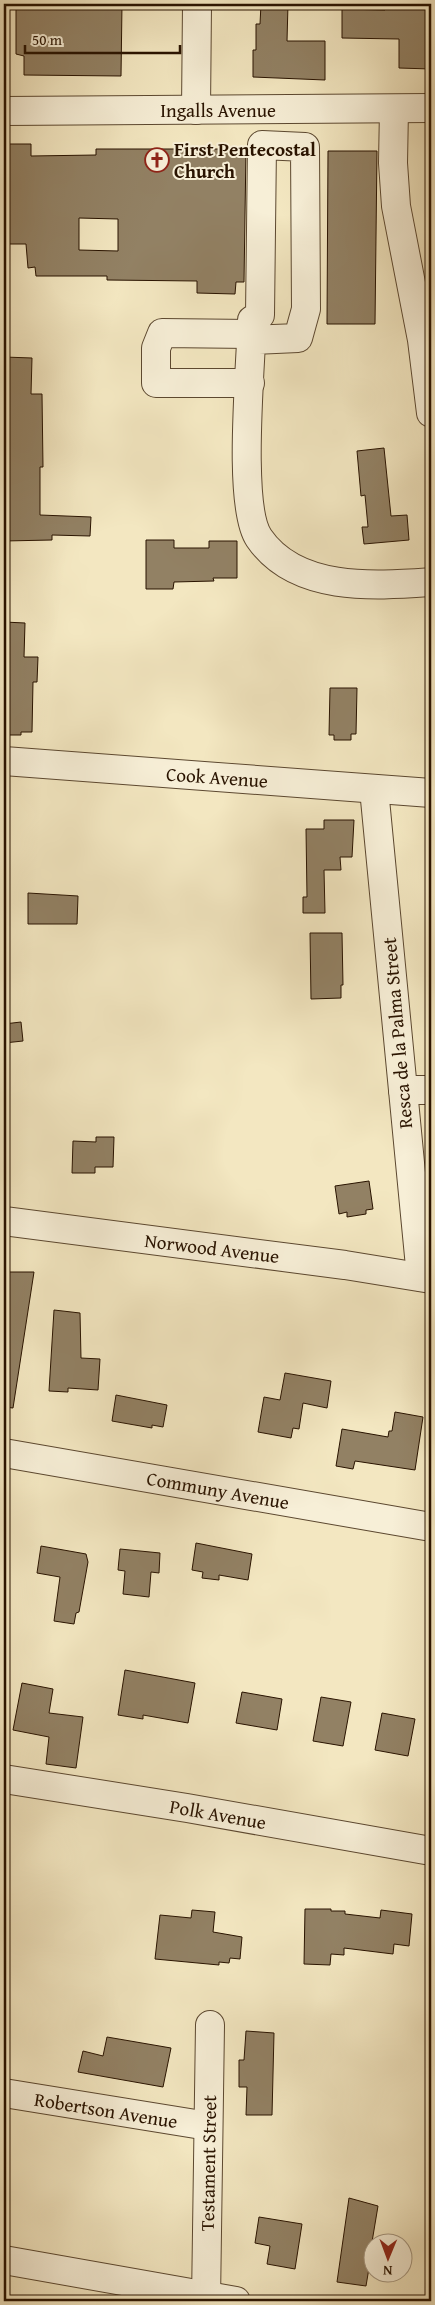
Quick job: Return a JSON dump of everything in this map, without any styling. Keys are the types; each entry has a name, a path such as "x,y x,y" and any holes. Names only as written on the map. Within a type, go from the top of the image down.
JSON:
{"street":[{"path":"196,110 197,4"},
{"name":"Ingalls Avenue","path":"4,111 431,108"},
{"path":"394,109 393,164 396,206 422,340 431,413"},
{"path":"250,383 156,383 156,348 162,333 254,330 298,338 306,309 305,147 262,145 254,330 250,383 247,475 249,505 253,526 259,538 270,550 293,568 313,576 340,583 397,585 431,582"},
{"name":"Cook Avenue","path":"4,761 431,793"},
{"name":"Resca de la Palma Street","path":"374,789 403,1090 426,1278"},
{"path":"403,1090 431,1090"},
{"name":"Norwood Avenue","path":"4,1221 426,1278"},
{"name":"Communy Avenue","path":"4,1453 431,1527"},
{"name":"Polk Avenue","path":"4,1779 197,1810 431,1851"},
{"name":"Testament Street","path":"206,2299 210,2025"},
{"name":"Robertson Avenue","path":"4,2093 208,2126"},
{"path":"4,2260 206,2299 236,2301"}],"building":[{"path":"122,4 121,76 24,75 24,56 16,54 16,5"},
{"path":"261,4 288,4 287,41 325,41 325,80 253,77 253,50 256,50 256,24 260,24"},
{"path":"385,4 431,4 431,69 399,68 399,39 342,38 342,9 385,10"},
{"path":"4,144 31,144 31,156 96,155 96,149 246,149 244,282 236,282 235,294 197,293 197,281 107,280 107,276 36,276 35,267 28,268 26,244 4,244","holes":["79,218 118,219 118,251 79,250"]},
{"path":"328,151 377,151 375,324 327,324"},
{"path":"4,357 32,358 31,394 42,394 43,467 40,467 40,515 91,517 90,536 52,535 52,540 4,541"},
{"path":"384,448 391,516 407,515 409,540 364,544 362,527 368,527 365,495 361,496 357,451"},
{"path":"146,540 174,540 174,548 209,548 209,541 237,541 237,578 213,578 214,581 174,582 173,589 146,589"},
{"path":"4,622 25,623 24,657 38,657 37,682 33,682 32,732 21,732 21,735 4,735"},
{"path":"330,688 357,688 356,734 351,734 351,740 334,740 334,735 329,735"},
{"path":"324,820 354,820 352,857 340,857 341,870 324,870 325,913 303,913 303,897 307,897 306,829 324,829"},
{"path":"28,893 78,896 77,924 28,924"},
{"path":"310,933 342,933 343,985 341,985 341,998 311,999"},
{"path":"21,1022 23,1041 4,1043 4,1024"},
{"path":"96,1137 114,1137 113,1167 95,1167 95,1173 72,1173 73,1141 96,1142"},
{"path":"369,1181 373,1209 366,1210 366,1214 347,1217 347,1212 339,1214 335,1186"},
{"path":"4,1272 34,1272 13,1408 4,1407"},
{"path":"54,1310 80,1313 81,1358 100,1359 98,1390 68,1388 68,1392 49,1391"},
{"path":"285,1373 331,1381 327,1408 303,1403 299,1429 293,1428 291,1438 258,1432 264,1397 280,1400"},
{"path":"116,1395 167,1405 163,1427 152,1425 152,1428 112,1421"},
{"path":"395,1412 423,1417 415,1470 355,1461 353,1469 336,1466 342,1429 388,1437 389,1431 392,1431"},
{"path":"196,1543 252,1554 248,1580 219,1575 219,1580 202,1578 203,1572 192,1570"},
{"path":"41,1546 86,1554 88,1562 79,1612 76,1613 74,1624 54,1621 60,1577 37,1573"},
{"path":"120,1549 160,1553 159,1573 151,1572 149,1597 123,1594 125,1571 118,1570"},
{"path":"125,1670 195,1683 188,1723 143,1715 143,1719 118,1715"},
{"path":"22,1683 53,1689 49,1713 83,1717 76,1768 46,1764 49,1737 13,1730"},
{"path":"242,1692 282,1699 277,1730 236,1723"},
{"path":"321,1697 351,1702 343,1746 313,1741"},
{"path":"382,1713 415,1719 408,1756 375,1750"},
{"path":"305,1909 331,1909 331,1911 345,1911 345,1914 380,1918 381,1910 412,1914 409,1946 394,1944 393,1954 344,1948 344,1955 331,1954 330,1965 304,1964"},
{"path":"192,1910 215,1912 213,1932 242,1937 240,1959 230,1958 229,1963 219,1962 219,1965 155,1959 160,1915 191,1918"},
{"path":"246,2031 274,2033 272,2115 246,2115 247,2087 239,2087 239,2060 244,2060"},
{"path":"107,2037 171,2048 163,2087 78,2072 83,2051 103,2056"},
{"path":"349,2198 378,2206 374,2232 362,2232 362,2282 367,2282 366,2286 337,2282"},
{"path":"259,2217 302,2224 295,2269 267,2264 270,2246 255,2243"}],"place":[{"name":"First Pentecostal Church","path":"157,160"}]}
